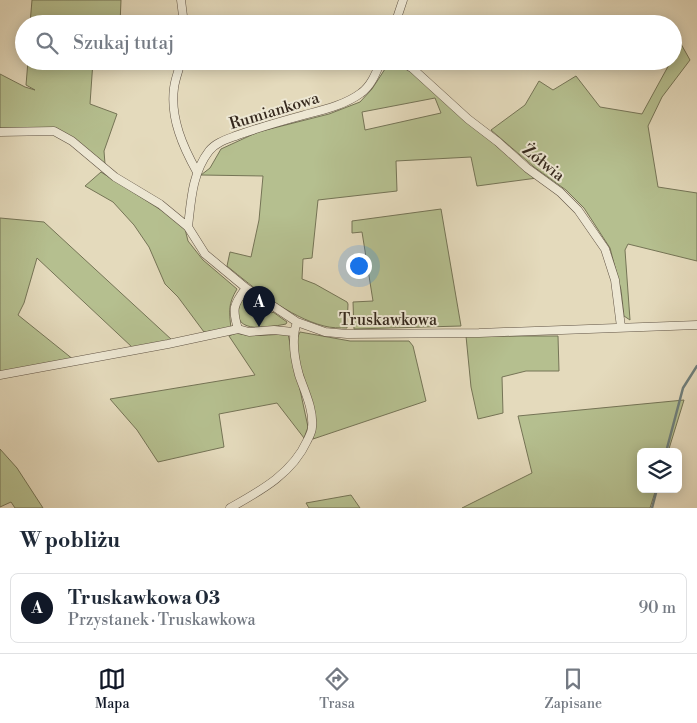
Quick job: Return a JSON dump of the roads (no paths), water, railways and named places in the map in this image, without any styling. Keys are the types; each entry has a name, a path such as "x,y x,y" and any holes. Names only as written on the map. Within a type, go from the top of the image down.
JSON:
{"street":[{"path":"181,0 183,15"},
{"path":"398,15 404,0"},
{"path":"179,70 174,88 176,120 179,136 197,172"},
{"name":"Rumiankowa","path":"188,227 197,172 209,151 218,144 260,127 328,108 362,93 376,70"},
{"name":"Żółwia","path":"414,70 468,120 560,192 578,210 604,249 615,280 621,327"},
{"name":"Truskawkowa","path":"0,132 54,131 72,141 115,177 160,204 188,227 205,254 246,288 297,322 325,332 347,334 479,333 697,325"},
{"path":"238,329 233,311 238,298 246,288"},
{"path":"230,508 257,493 281,476 301,454 312,428 312,416 294,349 293,332 297,322"},
{"path":"0,375 238,329 249,332 274,330 293,332"}],"waterway":[{"path":"667,448 683,388 697,366"},
{"path":"652,508 656,493"}],"place":[{"name":"Truskawkowa 03","path":"259,327"}]}
